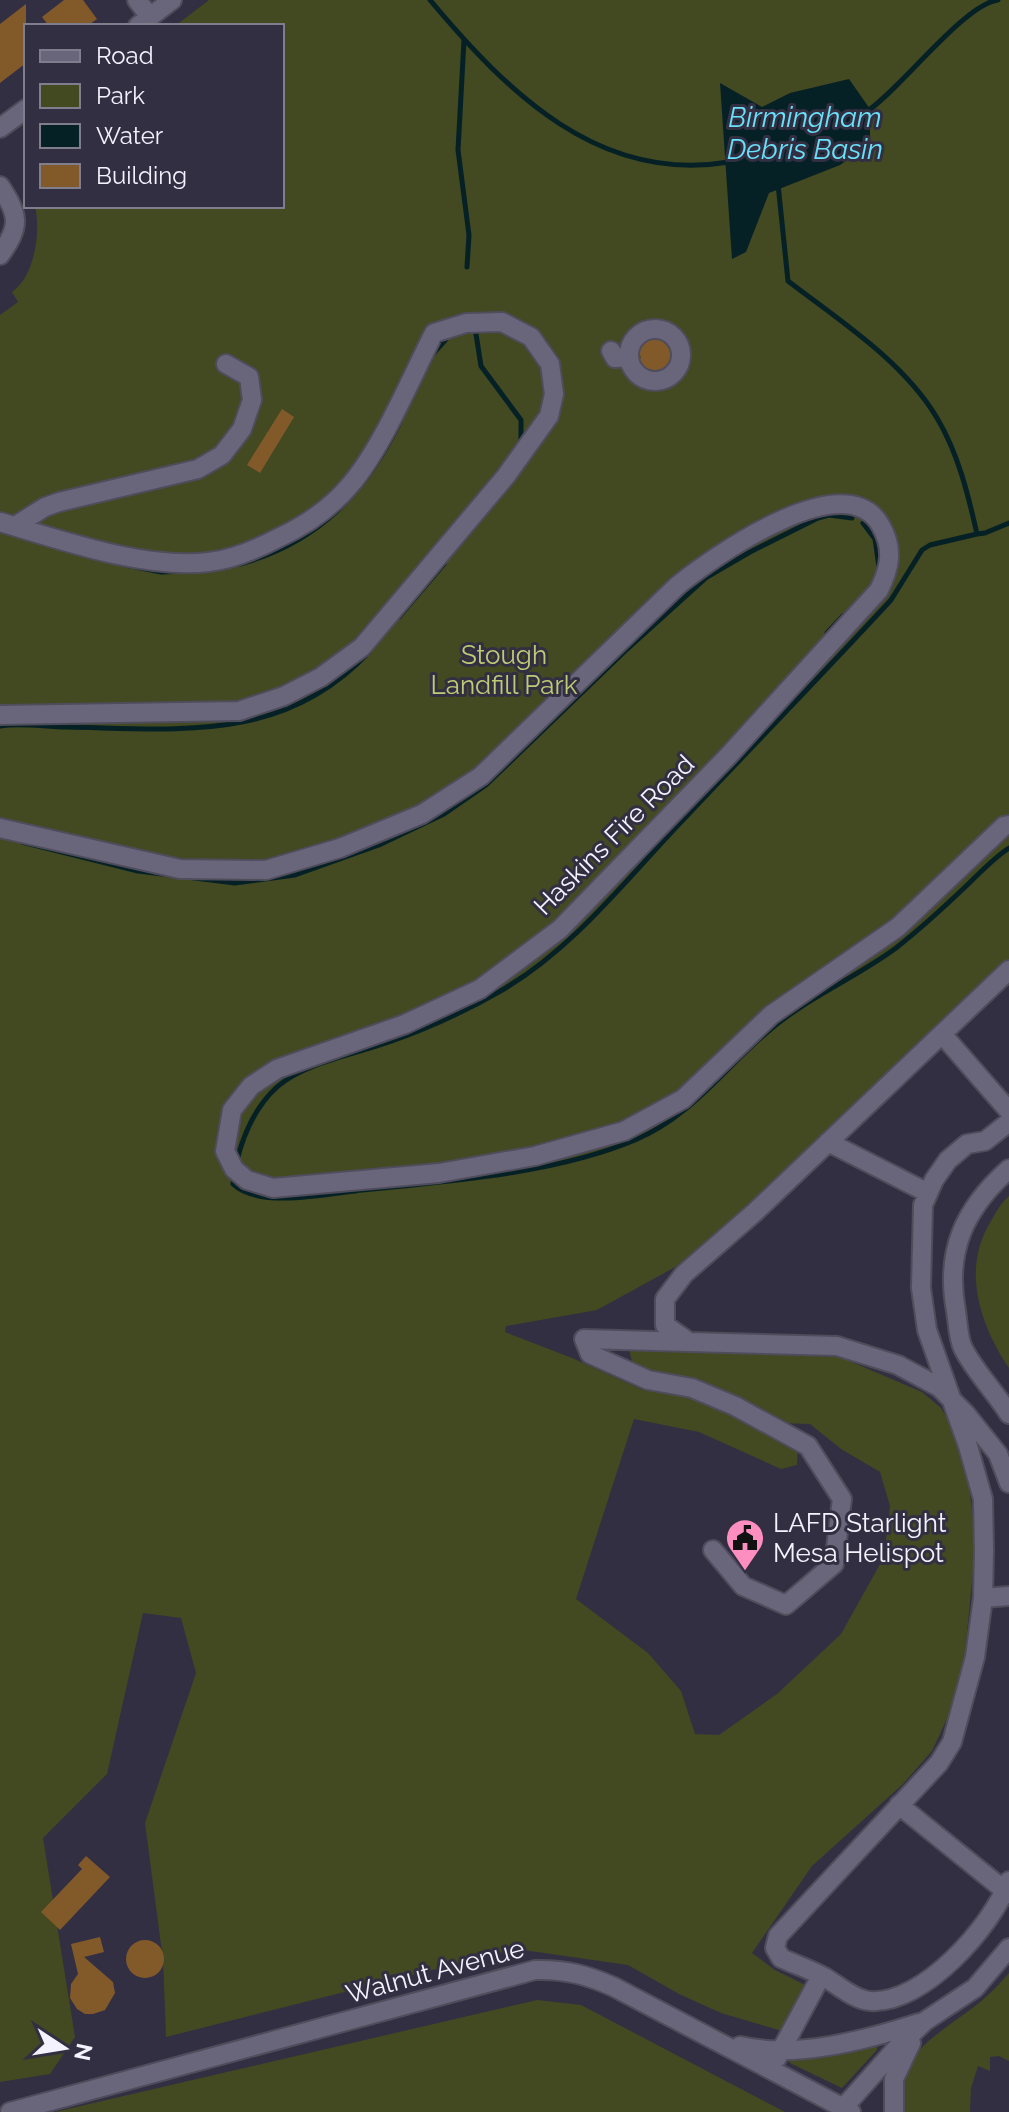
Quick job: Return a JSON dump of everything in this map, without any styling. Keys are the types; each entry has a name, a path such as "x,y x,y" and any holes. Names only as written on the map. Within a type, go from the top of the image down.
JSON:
{"street":[{"path":"137,0 144,22 172,0"},
{"path":"0,128 24,110"},
{"path":"0,186 14,208 16,220 14,231 0,255"},
{"path":"0,715 239,711 284,696 321,677 362,647 536,436 549,416 554,394 550,364 531,337 502,322 466,323 434,333 381,437 352,484 308,524 238,555 209,562 174,563 136,559 8,524"},
{"path":"8,524 59,502 198,469 222,455 242,429 252,400 249,377 226,364"},
{"name":"Haskins Fire Road","path":"0,828 180,869 266,870 340,848 422,814 481,776 678,585 709,560 751,535 811,509 833,503 864,510 878,520 887,537 891,558 879,590 729,755 560,929 480,989 405,1024 277,1069 251,1086 232,1110 225,1151 234,1169 247,1180 273,1188 439,1173 535,1156 624,1131 683,1099 771,1015 898,927 1004,826 1009,825"},
{"path":"689,1342 665,1325 665,1299 684,1274 1009,970"},
{"path":"942,1034 1009,1111"},
{"path":"899,1805 1008,1889 949,1963 922,1985 894,1998 868,2001 781,1958 775,1948 778,1936 899,1805 939,1763 952,1742 975,1657 983,1598 983,1499 927,1330 921,1288 923,1205 948,1160 967,1144 985,1141 1009,1122"},
{"path":"828,1142 928,1193"},
{"path":"1009,1169 989,1186 970,1210 956,1249 952,1287 963,1347 1009,1414"},
{"path":"713,1550 743,1586 786,1605 834,1564 842,1499 808,1446 735,1406 692,1388 648,1380 624,1371 590,1354 584,1339 837,1346 898,1365 939,1387 998,1454 1009,1483"},
{"path":"935,1356 963,1347"},
{"path":"983,1598 1009,1596"},
{"path":"848,2109 894,2051 925,2021 975,1988 1009,1948"},
{"name":"Walnut Avenue","path":"10,2112 535,1970 561,1969 614,1987 848,2109"},
{"path":"771,2068 821,1976"},
{"path":"720,2041 749,2048 834,2046 925,2021"},
{"path":"894,2112 894,2079 902,2057 925,2021"}],"green space":[{"name":"Stough Landfill Park","path":"209,0 1009,0 1009,961 699,1254 597,1310 506,1326 505,1332 643,1390 686,1392 798,1446 797,1465 781,1469 699,1432 634,1419 576,1599 648,1653 681,1691 695,1734 719,1735 777,1694 841,1634 884,1557 890,1506 880,1472 841,1449 810,1424 779,1423 696,1382 633,1366 629,1349 840,1357 922,1392 941,1408 959,1437 966,1462 976,1541 964,1663 953,1706 932,1751 903,1784 812,1866 752,1953 775,1970 807,1986 782,2031 721,2013 628,1965 516,1949 166,2037 163,1960 145,1823 196,1673 181,1618 143,1613 107,1774 43,1838 75,2037 50,2074 0,2082 0,315 18,302 12,292 20,285 31,264 37,228 35,208 284,208 284,24 178,24"},
{"path":"1009,1196 1009,1368 983,1315 976,1277 982,1239"},
{"path":"1009,1973 1009,2061 999,2056 990,2057 990,2071 978,2066 971,2088 970,2112 903,2112 905,2077 918,2052 984,1999"},
{"path":"537,2000 581,2005 785,2112 55,2112"},
{"path":"874,2043 877,2050 842,2088 787,2059"}],"water":[{"name":"Birmingham Debris Basin","path":"849,79 870,109 870,145 840,165 769,193 746,252 732,259 720,83 762,107 790,93"}],"building":[{"path":"64,0 83,0 97,19 90,24 47,24 42,17"},
{"path":"26,4 24,65 0,83 0,24"},
{"path":"658,334 671,341 676,359 669,372 652,377 636,367 641,357 635,347 643,337"},
{"path":"282,409 294,417 260,473 247,465"},
{"path":"86,1856 110,1877 60,1930 41,1912 82,1869 78,1865"},
{"path":"100,1937 104,1952 84,1957 113,1982 115,1993 105,2010 85,2014 77,2009 70,1998 71,1984 78,1974 71,1944"},
{"path":"145,1940 159,1945 164,1959 159,1973 145,1978 131,1973 126,1959 131,1945"}],"waterway":[{"path":"430,0 491,67 524,97 560,124 598,145 638,159 682,165 729,162"},
{"path":"866,112 968,16 998,0"},
{"path":"464,40 458,150 469,235 467,267"},
{"path":"778,184 788,281 889,360 923,397 957,460 977,534 1009,523"},
{"path":"476,334 481,366 521,420 521,443"},
{"path":"432,355 447,338"},
{"path":"240,564 293,543 336,511 371,471 400,422"},
{"path":"22,842 138,871 235,883 295,875 379,845 444,814 486,785 707,577 818,518 829,515 852,518"},
{"path":"863,523 875,539 879,567"},
{"path":"237,1160 257,1111 270,1094 288,1079 316,1065 389,1042 448,1018 504,989 550,957 610,899 891,600 922,550 930,545 977,534"},
{"path":"399,617 444,564"},
{"path":"126,565 161,572 211,570"},
{"path":"827,633 843,616"},
{"path":"0,726 150,729 228,724 266,716 302,702 336,681 369,652"},
{"path":"234,1173 233,1184 245,1192 294,1198 501,1174 570,1161 635,1140 689,1106 780,1022 896,948 1009,848"}],"place":[{"name":"LAFD Starlight Mesa Helispot","path":"745,1572"}]}
